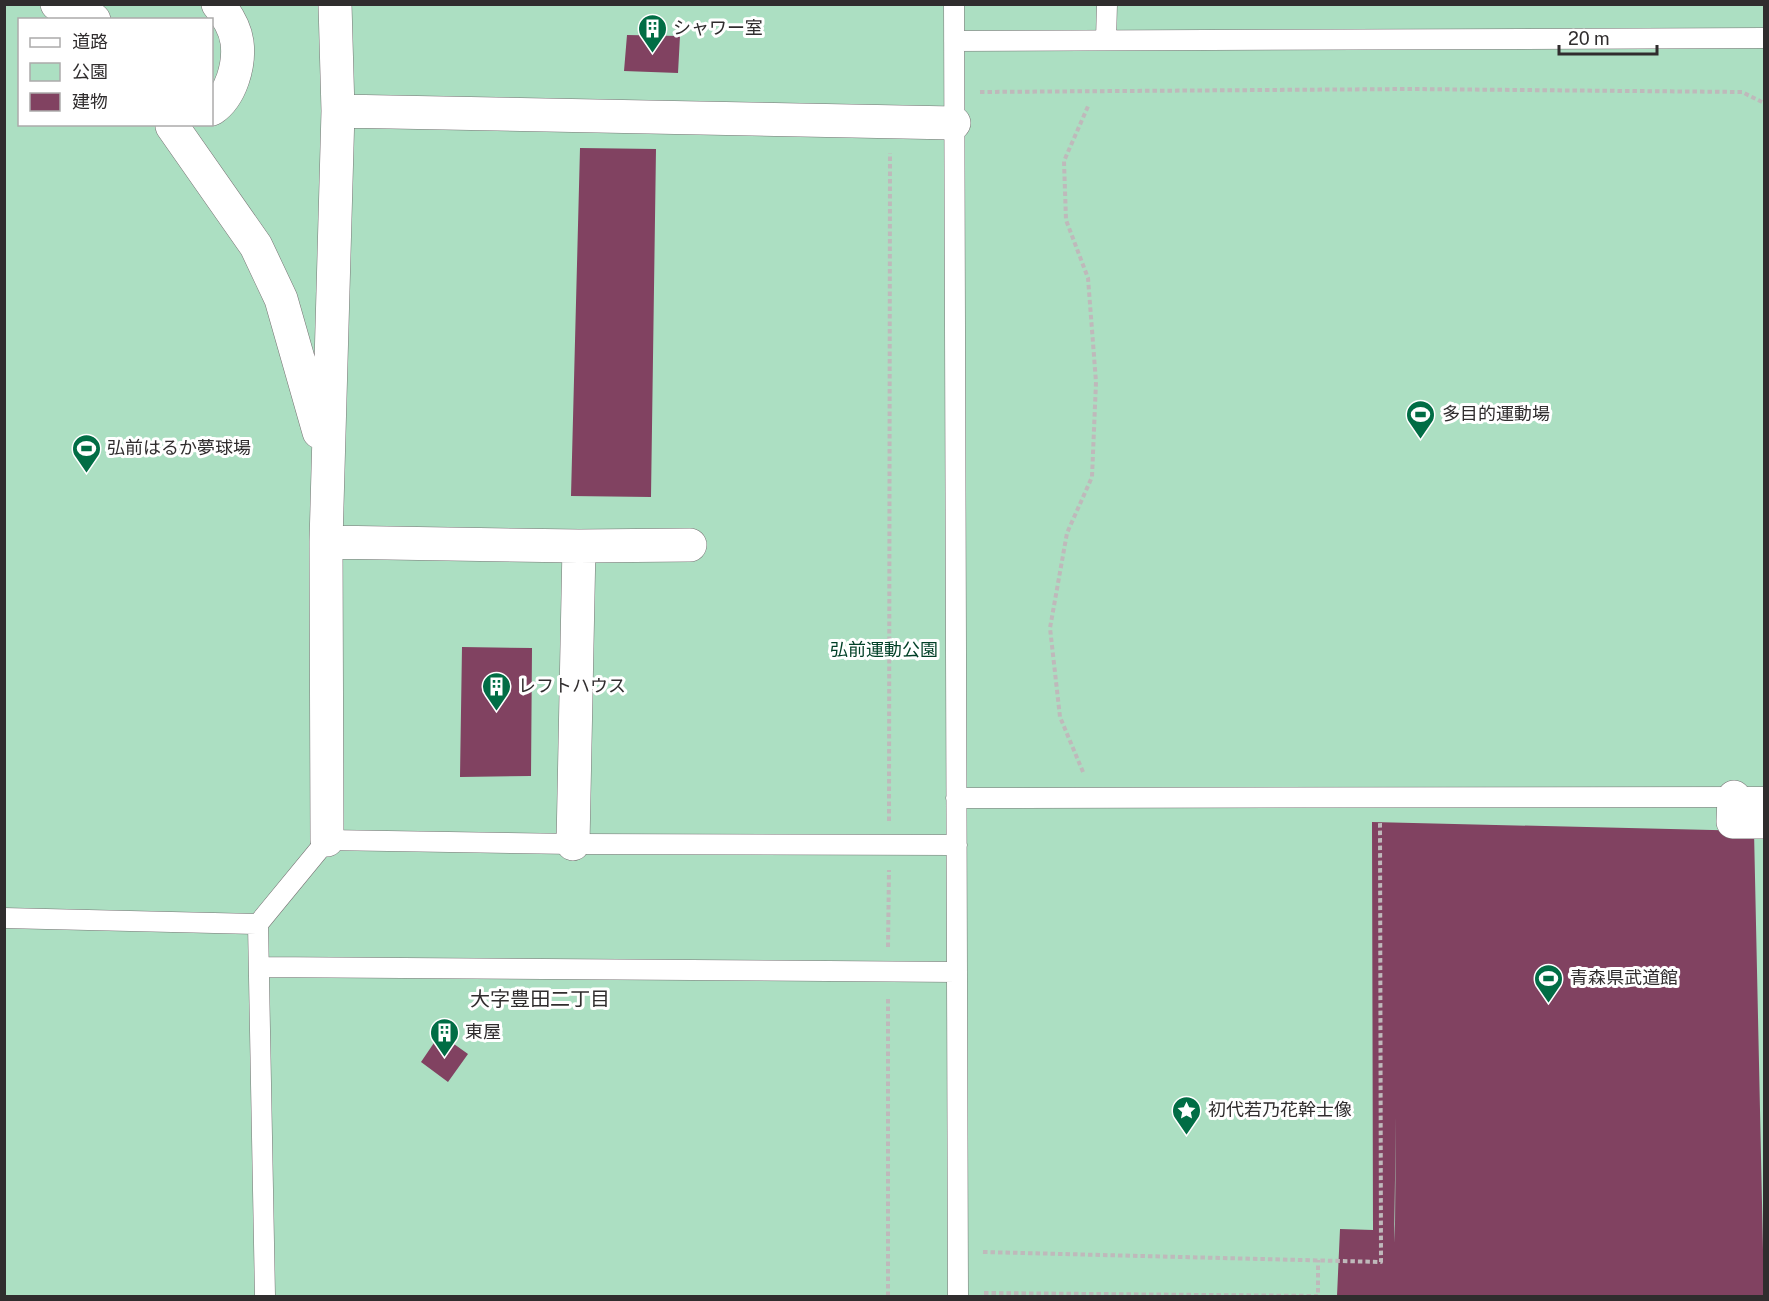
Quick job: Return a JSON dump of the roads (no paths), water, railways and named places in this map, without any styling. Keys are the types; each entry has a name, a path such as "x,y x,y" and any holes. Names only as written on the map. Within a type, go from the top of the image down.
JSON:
{"street":[{"path":"57,4 89,18"},
{"path":"103,18 112,4"},
{"path":"213,108 229,88 237,65 237,41 229,18 218,4"},
{"path":"327,840 326,542 338,111 334,4"},
{"path":"338,111 954,123"},
{"path":"167,126 256,246 281,299 328,469"},
{"path":"326,542 579,546 690,545"},
{"path":"573,844 579,546"},
{"path":"1749,797 1733,822 1764,822"}],"lane":[{"path":"954,4 958,1296"},
{"path":"1106,40 1107,4"},
{"path":"954,41 1764,38"},
{"path":"956,798 1749,797"},
{"path":"265,1296 258,924 327,840 573,844 957,845"},
{"path":"4,918 258,924"},
{"path":"260,967 957,972"}],"place":[{"name":"シャワー室","path":"652,54"},
{"name":"多目的運動場","path":"1421,440"},
{"name":"弘前はるか夢球場","path":"86,474"},
{"name":"レフトハウス","path":"497,712"},
{"name":"青森県武道館","path":"1549,1004"},
{"name":"東屋","path":"444,1058"},
{"name":"初代若乃花幹士像","path":"1187,1136"}],"district":[{"name":"大字豊田二丁目","path":"540,999"}],"park label":[{"name":"弘前運動公園","path":"884,650"}]}
